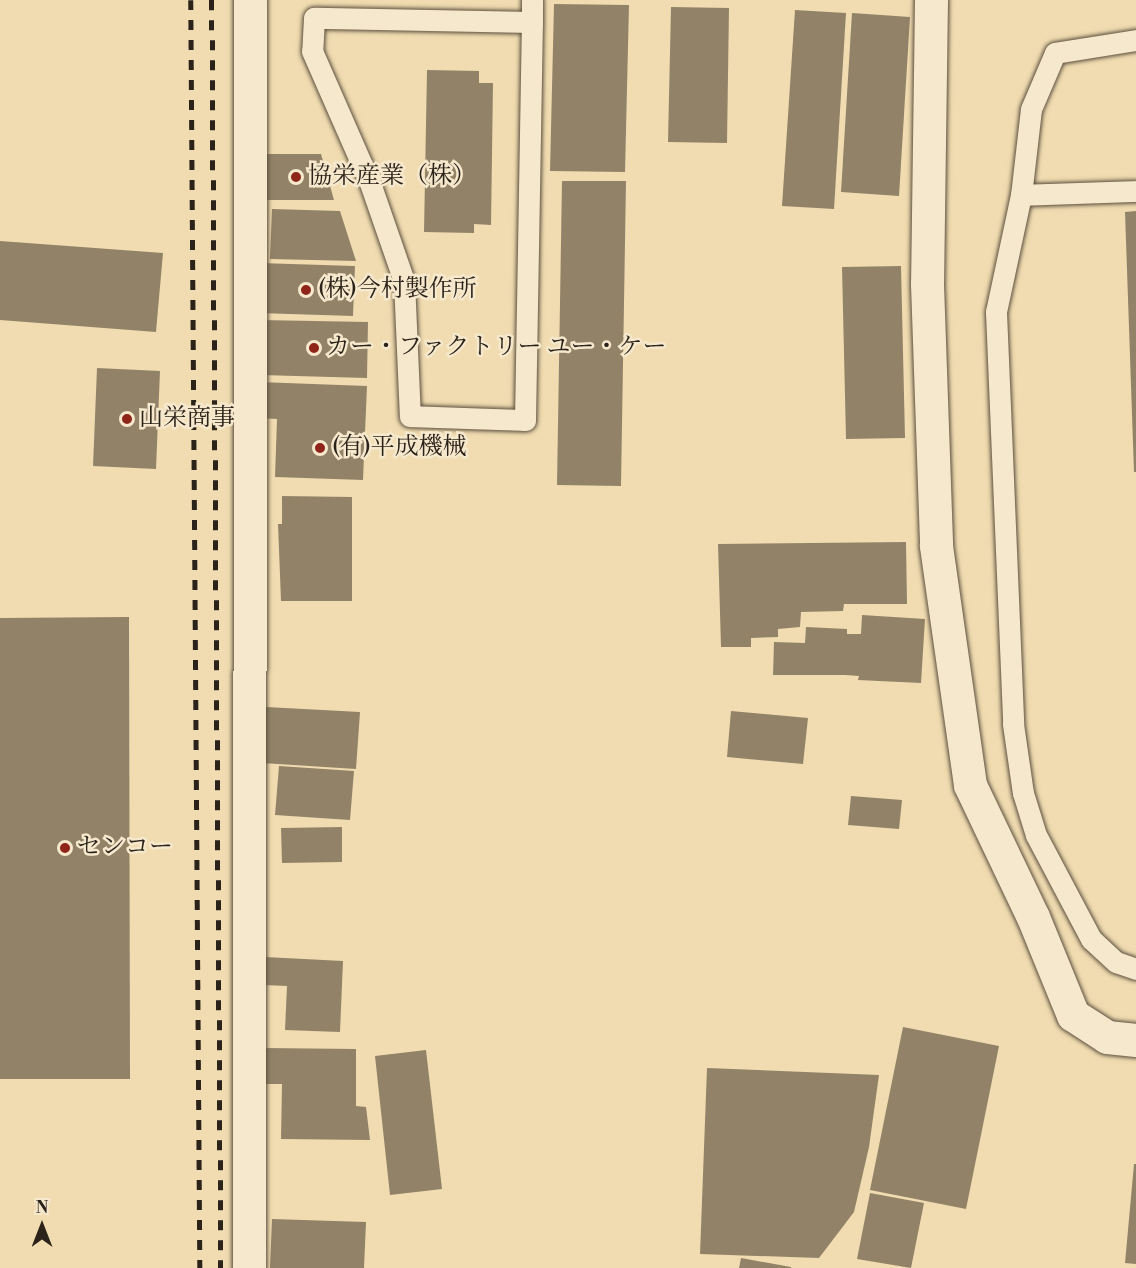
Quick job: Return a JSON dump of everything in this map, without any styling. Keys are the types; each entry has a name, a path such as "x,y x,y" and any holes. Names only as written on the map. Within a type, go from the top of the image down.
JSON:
{"street":[{"path":"249,1268 250,0"},
{"path":"931,0 927,284 936,546 970,785 1034,917 1073,1016 1107,1037 1136,1040"}],"lane":[{"path":"532,0 532,22 525,420 410,416 404,281 370,183 312,51 314,18 532,22"},
{"path":"1136,40 1056,53 1030,109 1021,195 996,312 1013,724 1023,793 1036,835 1091,939 1116,962 1136,969"},
{"path":"1021,195 1136,191"}],"building":[{"path":"554,4 629,5 625,172 550,171"},
{"path":"671,7 729,8 727,143 668,142"},
{"path":"795,10 846,13 834,209 782,206"},
{"path":"852,13 910,17 899,196 841,192"},
{"path":"427,70 479,71 479,83 493,83 491,225 474,224 474,233 424,232"},
{"name":"協栄産業（株）","path":"264,154 321,154 334,200 264,200"},
{"path":"562,181 626,181 621,486 557,485"},
{"path":"272,209 340,211 356,261 270,259"},
{"path":"1136,211 1136,472 1134,472 1125,212"},
{"path":"0,241 163,253 156,332 0,320"},
{"name":"(株)今村製作所","path":"259,263 355,266 353,316 258,313"},
{"path":"901,266 905,438 846,439 842,267"},
{"name":"カー・ファクトリー ユー・ケー","path":"260,320 368,322 367,378 260,375"},
{"name":"山栄商事","path":"97,368 160,371 156,469 93,466"},
{"name":"(有)平成機械","path":"259,382 367,386 363,480 275,477 277,419 257,418"},
{"path":"282,496 352,497 352,601 281,601 278,524 282,524"},
{"path":"906,542 907,604 844,604 843,611 801,612 800,627 778,629 778,637 751,638 751,647 721,647 718,544"},
{"path":"862,615 925,619 921,683 858,680 859,676 845,675 773,675 774,642 805,643 806,627 847,629 847,634 861,634"},
{"name":"センコー","path":"129,617 130,1079 0,1079 0,618"},
{"path":"266,707 360,712 356,769 262,763"},
{"path":"731,711 808,718 803,764 727,757"},
{"path":"279,766 354,771 350,820 275,815"},
{"path":"851,796 902,800 899,829 848,825"},
{"path":"342,827 342,862 282,863 281,828"},
{"path":"265,957 343,961 340,1032 285,1030 287,986 264,985"},
{"path":"903,1027 999,1046 966,1209 870,1190"},
{"path":"264,1048 356,1049 356,1106 366,1107 370,1140 281,1139 282,1084 264,1084"},
{"path":"426,1050 442,1189 390,1195 375,1056"},
{"path":"707,1068 879,1075 869,1147 854,1212 819,1258 700,1254"},
{"path":"1134,1164 1136,1164 1136,1264 1125,1263"},
{"path":"870,1193 924,1203 911,1268 857,1259"},
{"path":"272,1219 366,1222 364,1268 270,1268"},
{"path":"741,1258 791,1267 791,1268 739,1268"}],"railway":[{"path":"191,0 200,1268"},
{"path":"212,0 221,1268"}],"place":[{"name":"協栄産業（株）","path":"296,177"},
{"name":"(株)今村製作所","path":"306,290"},
{"name":"カー・ファクトリー ユー・ケー","path":"314,348"},
{"name":"山栄商事","path":"127,419"},
{"name":"(有)平成機械","path":"320,448"},
{"name":"センコー","path":"65,848"}]}
